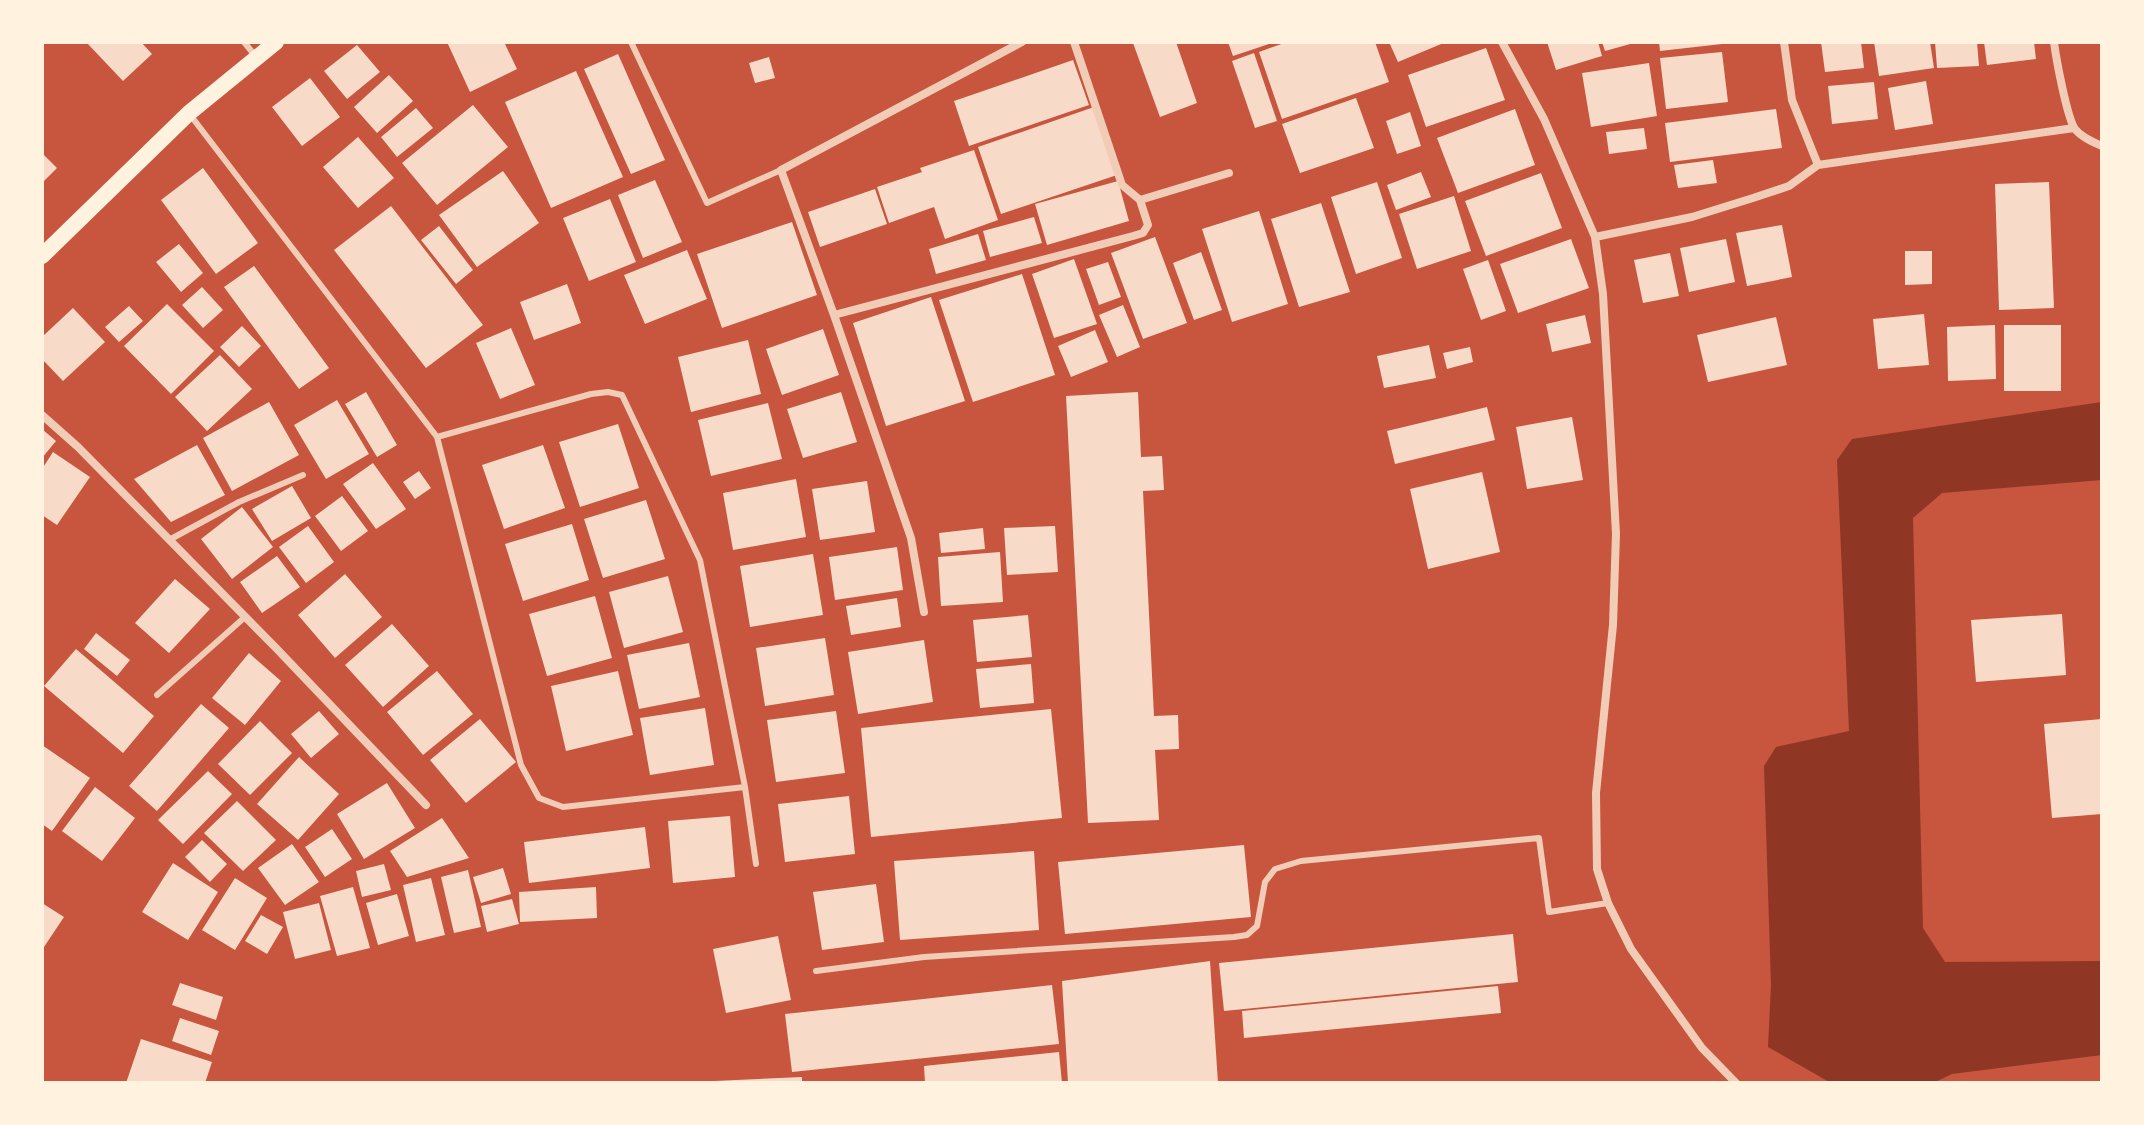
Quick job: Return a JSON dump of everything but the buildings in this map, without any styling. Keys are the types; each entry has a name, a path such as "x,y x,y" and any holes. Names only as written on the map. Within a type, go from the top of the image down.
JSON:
{"main road":[{"path":"42,256 189,113 276,42"}],"street":[{"path":"924,612 911,538 781,170 1022,42"},
{"path":"834,315 1143,233 1148,225 1140,200 1122,185 1074,42"},
{"path":"1502,42 1544,119 1595,237 1603,294 1616,534 1613,625 1596,793 1597,869 1608,903 1631,949 1702,1048 1736,1083"},
{"path":"1784,42 1792,100 1818,165"},
{"path":"2054,42 2074,128 2102,146"},
{"path":"1595,237 1692,217 1753,198 1789,186 1818,165 2074,128"},
{"path":"1140,200 1229,173"},
{"path":"42,415 78,447 426,805"}],"lane":[{"path":"244,42 257,58"},
{"path":"631,42 707,203 781,170"},
{"path":"189,113 437,437 521,765 539,798 563,807 745,787"},
{"path":"437,437 591,394 608,392 622,395 700,560 745,787 756,864"},
{"path":"169,540 239,502 303,475"},
{"path":"157,695 245,617"},
{"path":"816,971 924,957 1247,935 1257,926 1265,882 1275,869 1301,861 1539,838 1549,912 1608,903"}],"shaded area":[{"path":"2102,402 2102,480 1942,493 1913,518 1923,928 1945,962 2102,961 2102,1055 1952,1074 1933,1083 1831,1083 1768,1047 1771,985 1764,766 1776,747 1849,731 1837,460 1852,439"}]}
